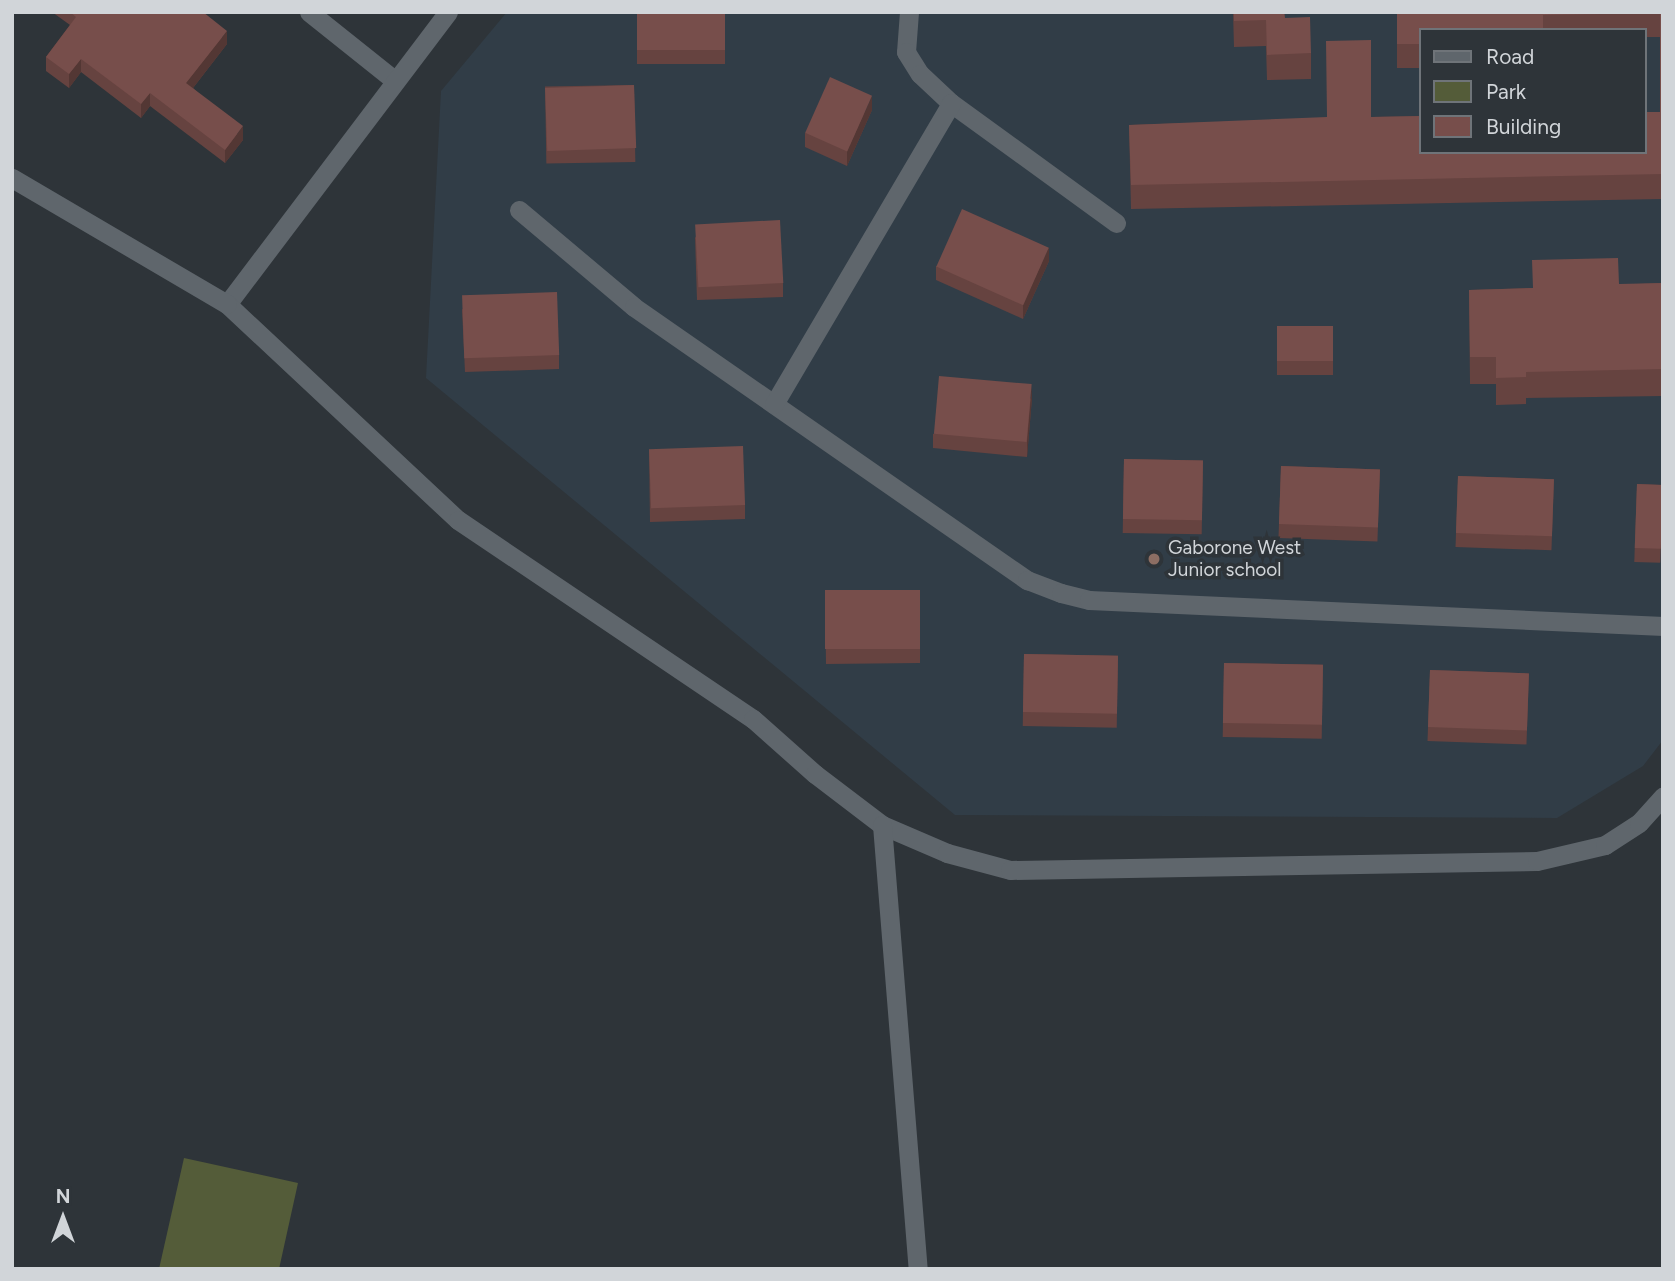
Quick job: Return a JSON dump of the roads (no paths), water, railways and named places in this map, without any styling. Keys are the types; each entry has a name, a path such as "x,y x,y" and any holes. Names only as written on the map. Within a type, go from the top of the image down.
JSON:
{"street":[{"path":"309,12 393,79"},
{"path":"227,304 393,79 448,12"},
{"path":"909,12 906,52 920,74 951,103 1116,223"},
{"path":"774,404 951,103"},
{"path":"12,178 227,304 458,520 753,719 815,774 882,825 947,853 1010,870 1537,861 1605,845 1639,823 1663,796"},
{"path":"519,209 634,307 1027,580 1060,593 1089,600 1663,626"},
{"path":"882,825 918,1269"}],"place":[{"name":"Gaborone West Junior school","path":"1154,559"}]}
